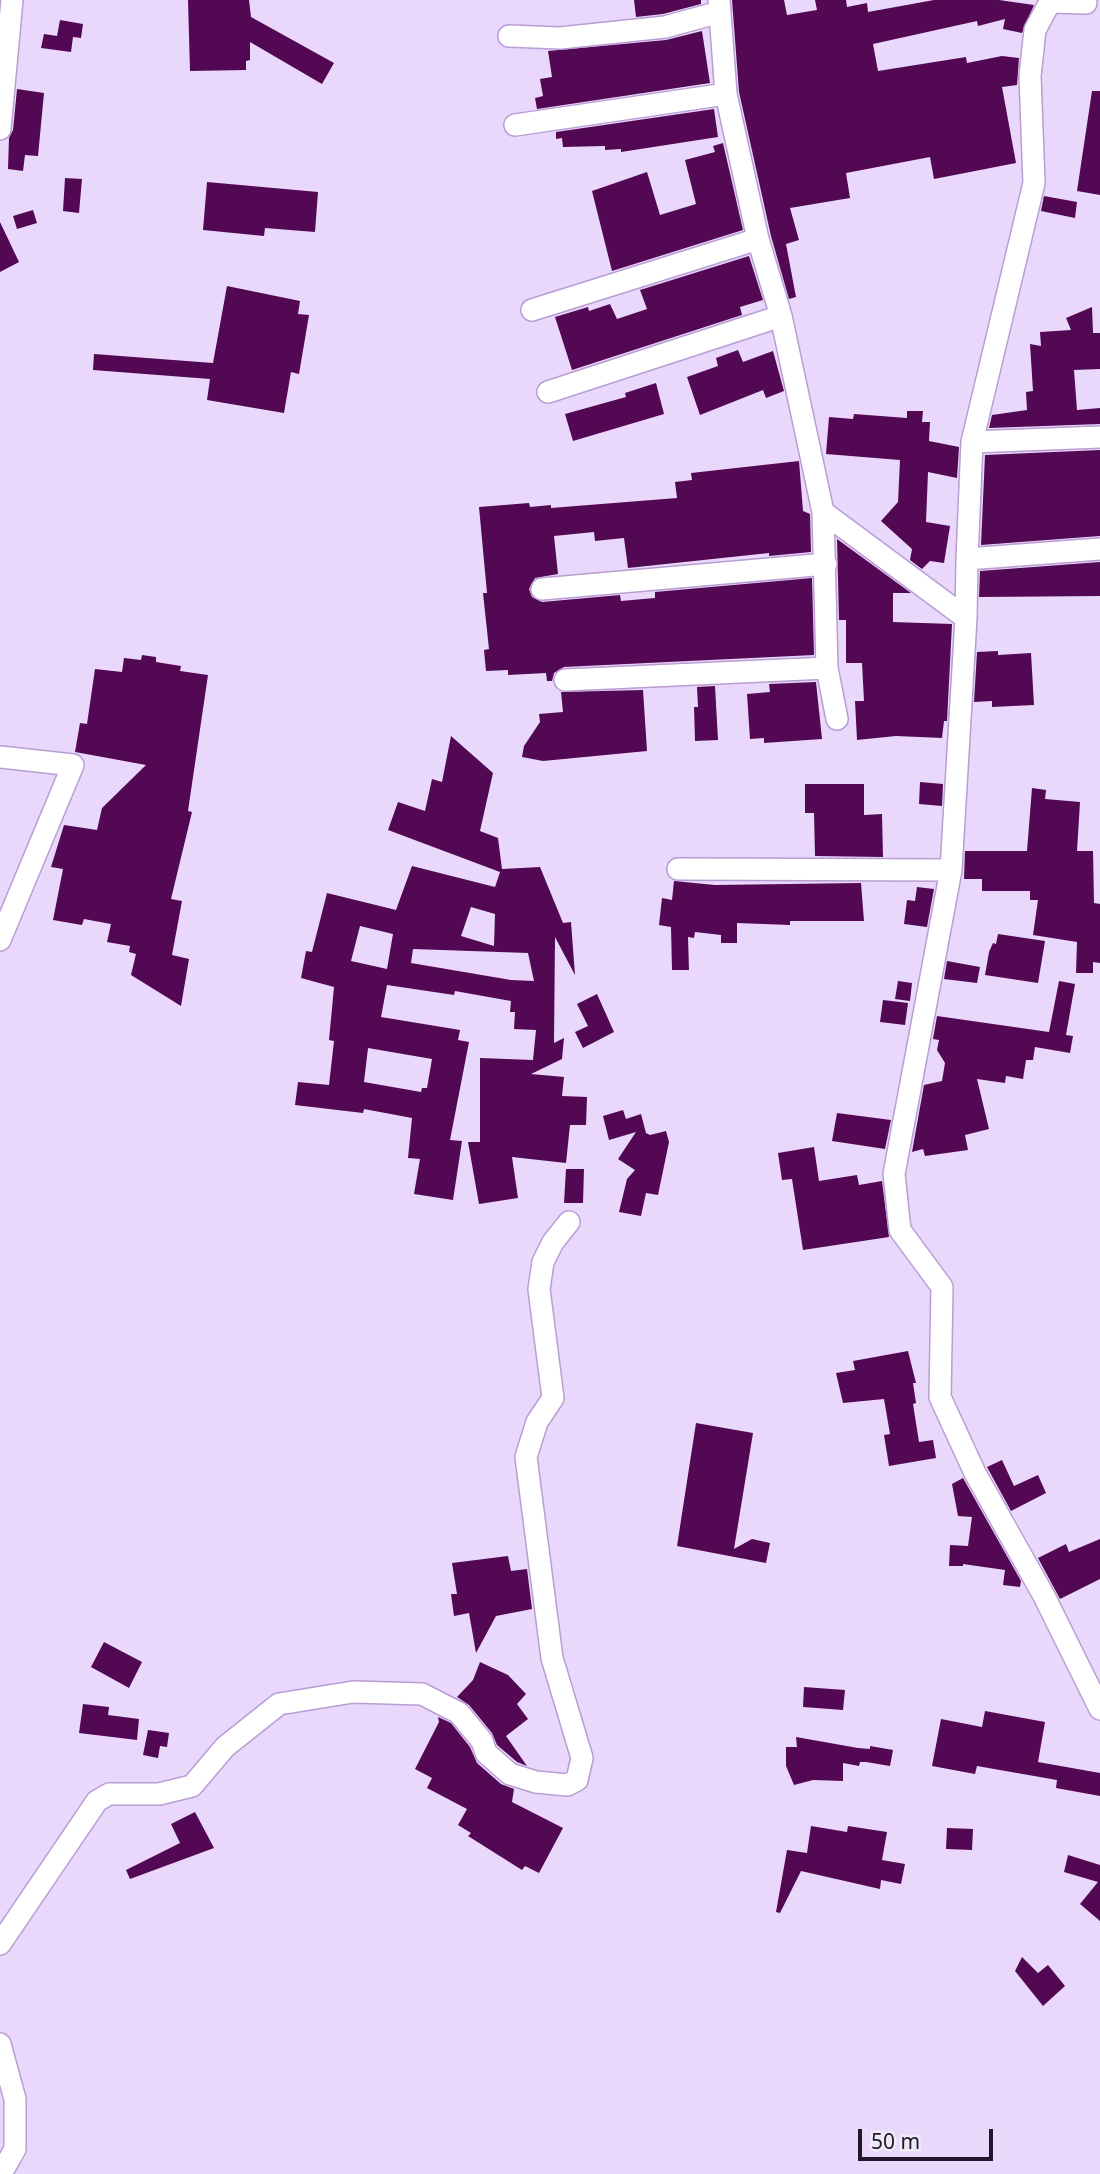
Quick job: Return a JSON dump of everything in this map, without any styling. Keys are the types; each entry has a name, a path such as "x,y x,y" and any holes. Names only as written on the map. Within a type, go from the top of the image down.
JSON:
{"street":[{"path":"0,129 12,0"},
{"path":"1086,0 1086,3 1050,2 1035,30 1030,76 1034,183 972,442 966,618 951,870 894,1174 900,1230 942,1287 940,1397 975,1473 1044,1596 1100,1709"},
{"path":"509,36 560,38 665,27 720,6 726,94 758,239 780,316 823,512 827,668 837,719"},
{"path":"515,125 726,94"},
{"path":"532,310 758,239"},
{"path":"548,392 780,316"},
{"path":"972,442 1100,437"},
{"path":"823,512 966,618"},
{"path":"967,559 1100,549"},
{"path":"542,589 826,564"},
{"path":"565,680 827,668"},
{"path":"0,757 73,765 0,940"},
{"path":"678,869 951,870"},
{"path":"0,1944 96,1801 109,1794 159,1794 192,1786 225,1747 279,1704 353,1692 422,1694 459,1713 482,1741 486,1753 510,1774 536,1782 567,1785 577,1780 582,1758 552,1658 526,1457 537,1422 553,1398 539,1289 544,1262 553,1242 569,1222"},
{"path":"0,2044 15,2099 15,2149 1,2174"}],"building":[{"path":"188,0 249,0 251,17 334,63 322,84 250,42 250,60 246,61 246,70 190,71"},
{"path":"634,0 701,0 701,4 663,14 636,17"},
{"path":"732,0 784,0 787,15 817,10 815,0 846,0 847,7 867,3 868,12 934,0 999,0 1034,5 1022,33 1003,29 1005,19 978,26 977,21 873,44 878,71 966,57 967,63 1002,56 1019,58 1017,85 1002,87 1016,163 934,179 930,157 846,173 850,198 790,208 799,240 786,244 796,297 789,299 771,236 739,92"},
{"path":"60,20 83,24 81,38 73,37 71,52 41,48 44,34 57,36"},
{"path":"702,31 710,83 537,109 535,98 543,96 540,79 552,77 548,51 666,40"},
{"path":"17,89 44,93 38,156 25,155 23,171 8,169 9,138 13,130"},
{"path":"1092,91 1100,91 1100,195 1077,191"},
{"path":"714,109 718,137 621,152 621,149 605,150 605,146 563,147 562,138 556,139 556,132"},
{"path":"723,143 743,230 612,271 592,191 647,172 660,215 696,204 685,160 715,152 713,146"},
{"path":"65,178 82,179 79,213 63,211"},
{"path":"207,182 318,192 315,232 265,228 264,236 203,230"},
{"path":"1044,196 1077,202 1075,218 1041,211"},
{"path":"33,210 37,223 17,229 13,216"},
{"path":"0,222 19,262 0,272"},
{"path":"749,256 763,300 740,307 742,315 572,370 555,317 588,307 589,311 610,304 617,319 647,309 640,290"},
{"path":"227,286 300,301 298,314 309,315 299,374 291,372 284,413 207,400 210,379 93,370 94,354 213,363"},
{"path":"1092,307 1093,333 1100,333 1100,369 1074,370 1077,410 1100,408 1100,424 989,428 992,415 1027,410 1026,392 1033,391 1030,344 1041,346 1040,332 1071,330 1066,318"},
{"path":"738,350 743,362 773,351 784,391 766,398 763,390 700,415 687,377 718,366 716,358"},
{"path":"656,383 664,414 573,441 565,414 626,397 625,393"},
{"path":"907,411 923,411 922,422 930,422 929,441 959,447 957,478 928,472 926,522 950,526 944,563 930,561 922,569 910,560 912,549 881,521 898,502 900,460 826,454 829,417 853,419 854,414 907,418"},
{"path":"1100,450 1100,536 981,545 985,455"},
{"path":"799,461 803,511 810,514 811,552 769,556 769,553 628,568 624,538 595,541 594,532 554,536 558,574 535,578 529,589 532,597 542,602 620,595 621,601 655,598 655,592 812,578 814,655 564,667 554,673 552,681 547,681 546,673 508,675 508,670 486,671 484,650 489,649 483,593 487,593 479,507 529,503 530,507 551,505 551,508 677,498 675,482 692,480 691,473"},
{"path":"837,539 911,593 893,593 893,622 952,624 947,721 944,721 942,738 896,736 857,740 855,701 864,701 862,663 846,663 846,620 839,620"},
{"path":"1100,562 1100,596 979,597 980,571"},
{"path":"998,651 998,655 1031,653 1034,705 992,707 992,701 974,702 977,652"},
{"path":"142,655 156,657 156,662 181,666 180,671 208,675 188,811 192,812 171,899 182,901 172,955 189,959 181,1006 131,975 136,954 129,952 130,946 107,942 111,924 84,919 82,925 53,920 63,869 51,867 64,825 97,830 102,808 146,765 75,752 80,723 87,724 95,669 122,672 124,658 141,660"},
{"path":"816,682 822,739 764,743 764,738 750,739 747,694 770,692 769,684"},
{"path":"715,686 718,740 695,741 694,707 698,707 697,687"},
{"path":"643,690 647,751 543,761 522,757 524,746 540,722 539,714 563,712 561,692"},
{"path":"451,736 493,773 480,831 498,838 502,869 540,867 563,923 571,922 575,975 555,937 554,1043 564,1038 562,1059 531,1074 564,1077 562,1096 587,1097 586,1125 570,1125 566,1163 512,1157 518,1198 479,1204 468,1142 480,1142 480,1058 533,1060 536,1030 514,1029 515,1012 510,1012 511,1001 455,991 454,995 387,985 381,1017 460,1030 458,1040 469,1042 450,1140 462,1141 453,1200 414,1194 420,1159 408,1158 412,1118 364,1109 363,1113 295,1105 298,1082 329,1085 334,1041 329,1040 334,987 301,978 306,951 312,952 327,893 396,910 412,866 495,887 500,872 388,830 398,802 425,811 432,779 442,782","holes":["471,907 495,914 494,946 461,936","360,926 393,934 387,969 351,961","413,949 528,953 534,981 511,980 411,963","368,1048 432,1059 427,1088 422,1088 421,1092 364,1082"]},
{"path":"920,782 943,784 942,806 919,804"},
{"path":"805,784 864,784 864,815 882,814 883,857 815,856 814,813 805,813"},
{"path":"1032,788 1046,790 1045,799 1080,802 1077,851 1093,851 1094,903 1100,904 1100,963 1093,962 1093,973 1076,973 1077,942 1033,935 1038,900 1030,900 1030,891 982,891 982,879 964,879 965,851 1027,851"},
{"path":"674,881 715,885 861,883 864,921 790,921 790,925 737,923 737,943 721,943 721,935 695,932 694,938 688,937 689,970 672,970 671,927 659,925 662,898 672,900"},
{"path":"917,887 934,889 927,927 904,924 907,900 915,901"},
{"path":"998,934 1045,941 1038,983 985,975 989,952 993,943 996,944"},
{"path":"947,961 980,967 977,983 944,979"},
{"path":"898,981 912,983 910,1001 895,999"},
{"path":"1059,981 1075,984 1066,1035 1073,1036 1070,1053 1035,1047 1033,1060 1026,1060 1023,1079 1006,1076 1005,1083 977,1079 989,1129 965,1135 968,1150 925,1156 923,1149 912,1152 924,1085 942,1081 945,1063 937,1050 939,1040 933,1039 937,1016 1049,1032"},
{"path":"597,994 614,1032 583,1048 575,1032 588,1026 577,1004"},
{"path":"883,1000 908,1003 905,1025 880,1022"},
{"path":"623,1110 626,1119 641,1114 646,1133 650,1135 666,1131 669,1142 658,1195 646,1193 641,1216 619,1212 627,1179 635,1170 618,1159 636,1132 609,1140 603,1116"},
{"path":"837,1113 891,1120 885,1149 832,1141"},
{"path":"814,1147 819,1181 857,1175 859,1185 882,1181 889,1237 803,1250 792,1179 782,1180 778,1153"},
{"path":"566,1169 584,1169 583,1203 564,1203"},
{"path":"908,1351 916,1383 913,1383 916,1403 913,1404 919,1442 933,1440 936,1458 889,1466 884,1435 890,1434 884,1399 843,1403 836,1373 855,1370 853,1361"},
{"path":"696,1423 753,1433 734,1549 752,1539 770,1543 766,1563 677,1546"},
{"path":"1002,1460 1014,1486 1038,1475 1046,1493 1011,1511 987,1467"},
{"path":"963,1478 1021,1581 1020,1587 1003,1585 1005,1570 963,1564 949,1566 950,1545 968,1546 972,1517 958,1516 952,1484"},
{"path":"1100,1539 1100,1579 1060,1599 1038,1558 1066,1544 1069,1552"},
{"path":"508,1556 511,1571 527,1569 532,1609 496,1616 476,1653 469,1613 454,1616 451,1594 457,1594 452,1563"},
{"path":"104,1642 142,1662 129,1688 91,1667"},
{"path":"480,1662 508,1675 526,1694 517,1704 528,1719 506,1736 527,1766 517,1762 497,1745 492,1733 469,1705 457,1697 473,1680"},
{"path":"804,1687 845,1690 843,1710 803,1707"},
{"path":"83,1704 109,1707 108,1715 139,1719 137,1740 79,1733"},
{"path":"985,1711 1045,1722 1038,1762 1100,1773 1100,1796 1056,1788 1057,1780 977,1766 975,1774 932,1766 941,1719 982,1727"},
{"path":"438,1717 451,1723 470,1747 477,1763 501,1784 514,1789 512,1802 563,1828 539,1873 525,1866 522,1870 468,1836 471,1833 458,1825 467,1809 427,1788 432,1778 415,1769 439,1722"},
{"path":"148,1730 169,1733 167,1747 160,1746 158,1758 143,1755"},
{"path":"796,1737 858,1748 870,1749 870,1746 893,1750 890,1766 866,1762 860,1762 859,1766 843,1763 843,1781 813,1780 794,1785 786,1766 786,1747 797,1747"},
{"path":"195,1812 214,1848 130,1879 126,1870 180,1843 171,1824"},
{"path":"811,1826 847,1832 848,1826 887,1832 882,1860 905,1864 901,1884 881,1880 880,1889 801,1871 780,1913 776,1912 787,1850 807,1853"},
{"path":"947,1828 973,1829 972,1850 946,1849"},
{"path":"1068,1855 1100,1865 1100,1921 1080,1904 1098,1882 1064,1872"},
{"path":"1022,1957 1038,1973 1048,1965 1065,1986 1043,2006 1015,1971"}]}
